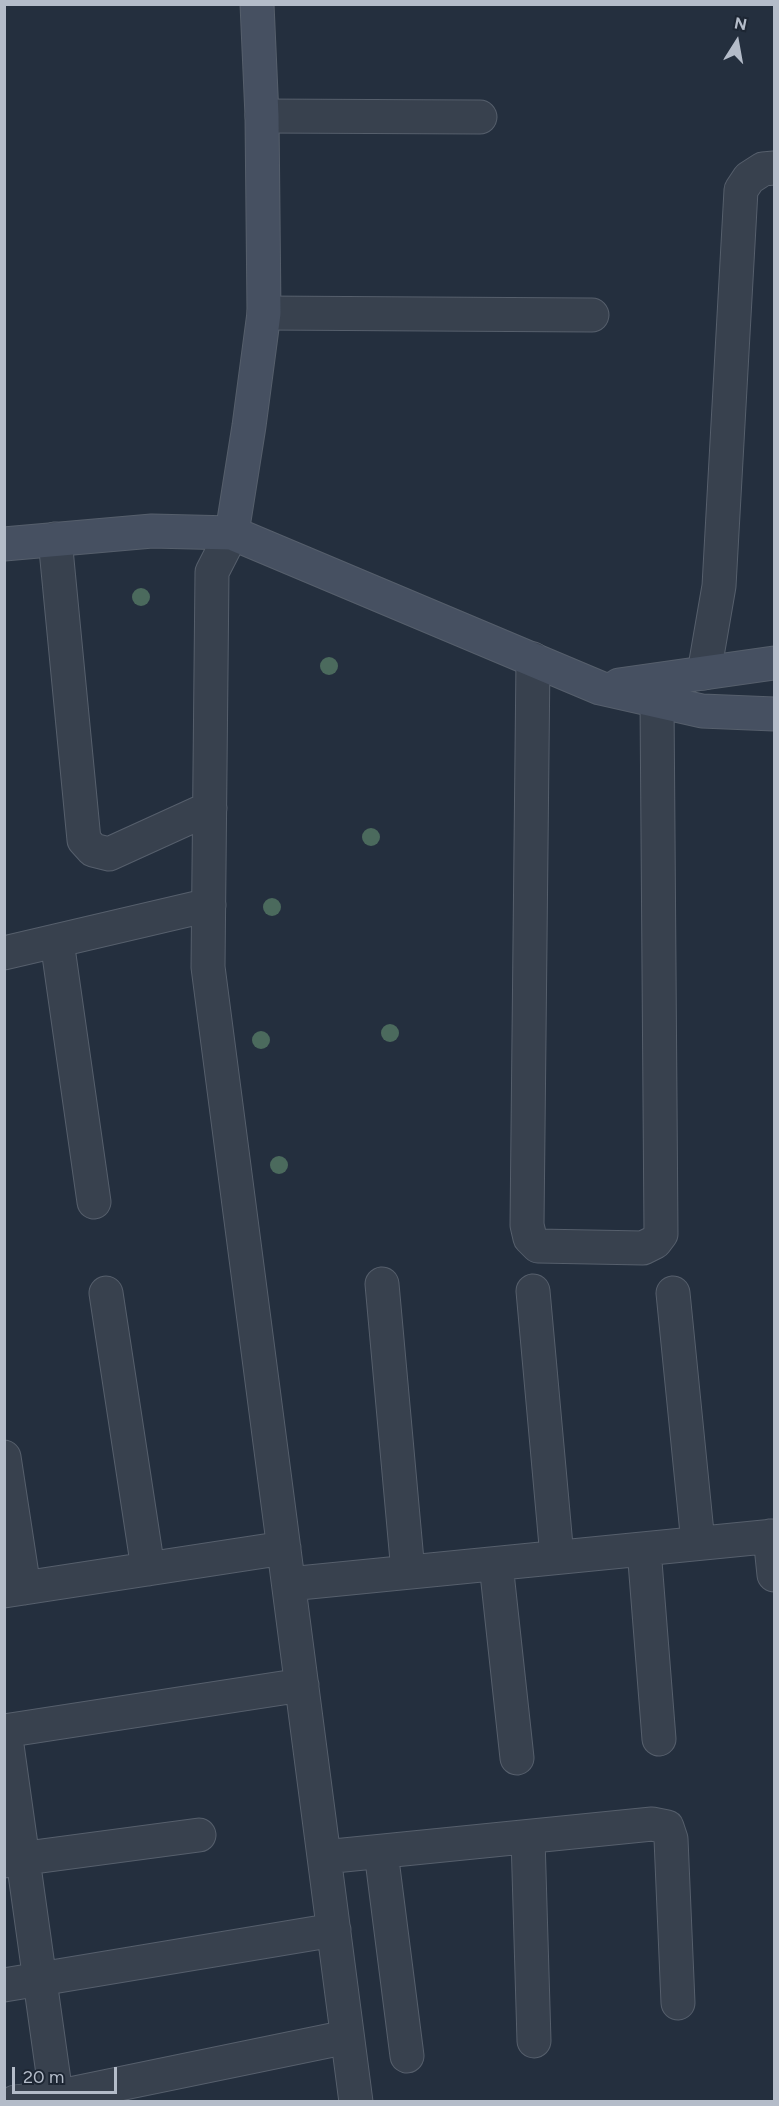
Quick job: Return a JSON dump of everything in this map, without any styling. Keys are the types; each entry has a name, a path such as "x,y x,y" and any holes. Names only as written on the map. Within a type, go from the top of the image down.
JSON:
{"street":[{"path":"257,4 262,116 264,312 232,533 212,572 208,967 356,2102"},
{"path":"262,116 480,117"},
{"path":"704,673 719,586 741,189 749,178 763,169 774,168"},
{"path":"264,312 592,315"},
{"path":"4,544 152,531 232,533 600,688 702,711 774,714"},
{"path":"55,539 84,840 93,850 109,854 210,808"},
{"path":"533,659 528,1225 530,1238 538,1246 643,1248 655,1242 661,1234 657,701"},
{"path":"600,688 774,663"},
{"path":"4,953 209,905"},
{"path":"57,941 94,1202"},
{"path":"382,1284 408,1572"},
{"path":"533,1291 557,1557"},
{"path":"106,1293 148,1569"},
{"path":"673,1293 699,1543"},
{"path":"4,1457 14,1590 284,1548"},
{"path":"289,1584 772,1536 774,1575"},
{"path":"645,1549 659,1740"},
{"path":"496,1564 517,1758"},
{"path":"57,2099 40,1980 13,1860 5,1731 302,1685"},
{"path":"324,1857 652,1824 667,1827 671,1839 678,2003"},
{"path":"13,1860 199,1835"},
{"path":"528,1838 534,2042"},
{"path":"381,1852 407,2056"},
{"path":"4,1985 334,1930"},
{"path":"15,2102 57,2099 347,2037"}]}
